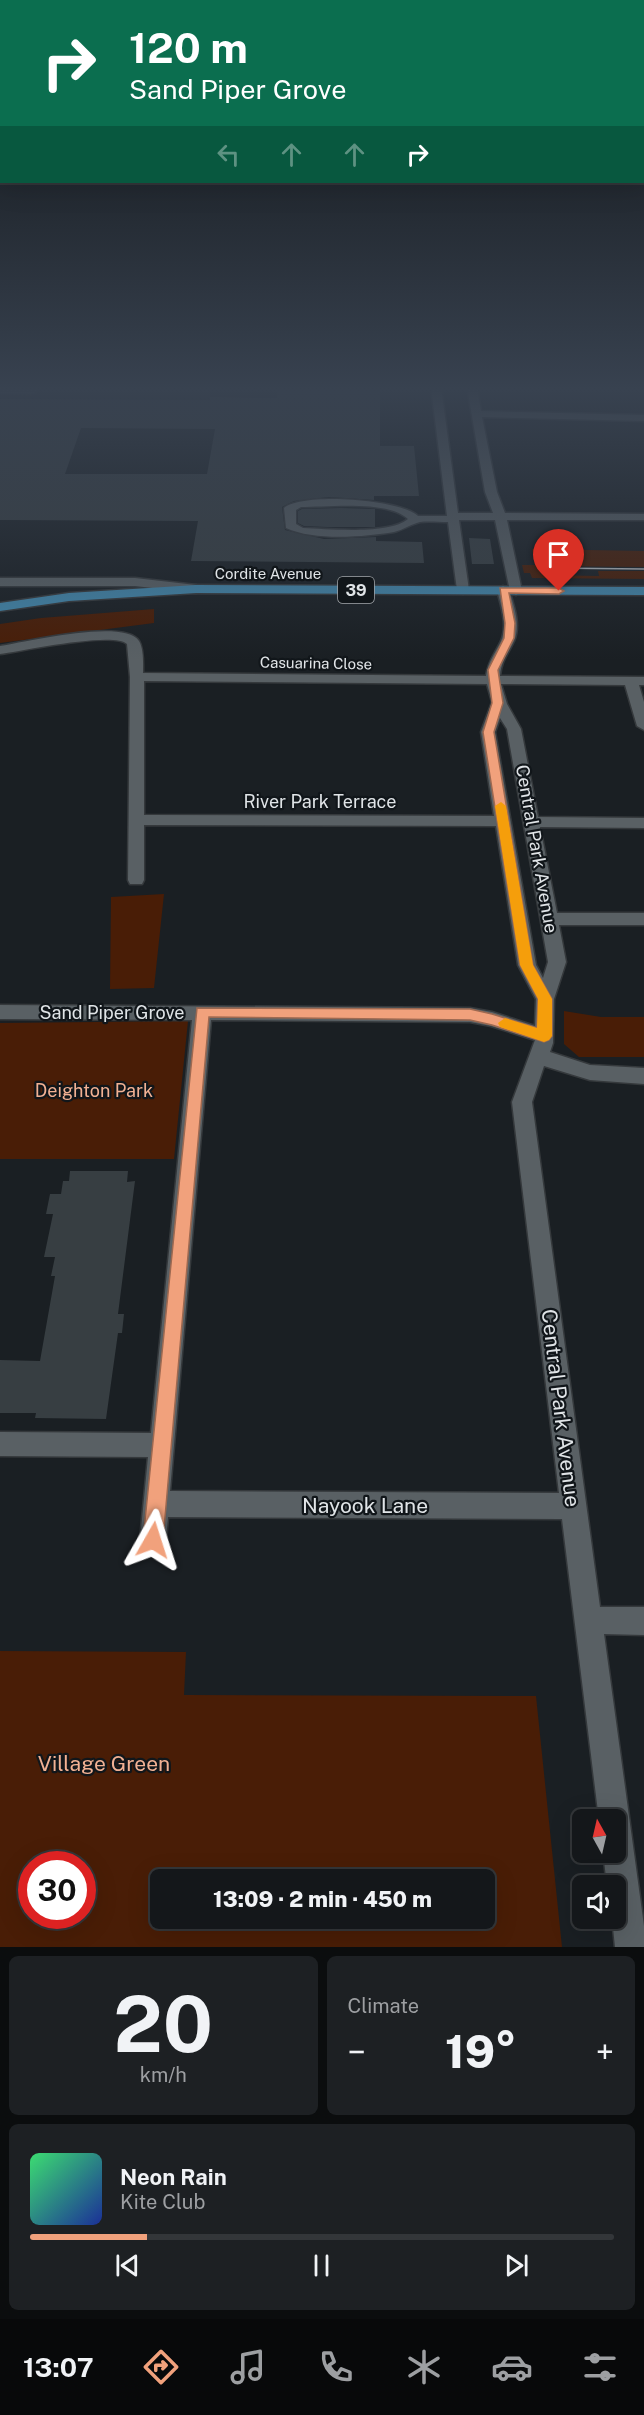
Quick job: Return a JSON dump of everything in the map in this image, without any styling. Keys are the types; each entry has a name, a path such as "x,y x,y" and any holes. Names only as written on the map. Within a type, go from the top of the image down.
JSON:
{"main road":[{"name":"Cordite Avenue","path":"0,607 69,597 196,589 644,591"}],"street":[{"path":"449,478 463,590"},
{"name":"Central Park Avenue","path":"488,478 500,516 509,591 510,623 509,638 493,670 494,681 498,703 514,729 557,962 545,999 542,1046 522,1102 523,1118 613,1809"},
{"path":"415,519 406,510 386,506 299,504 290,508 290,526 301,531 387,529 408,526 415,519 454,517 644,517"},
{"path":"0,582 135,582 196,589"},
{"path":"0,650 104,634 128,637 134,643 137,677 136,880"},
{"name":"Casuarina Close","path":"137,677 637,681"},
{"path":"637,681 644,726"},
{"name":"Central Park Avenue","path":"498,703 488,732 527,965 545,999"},
{"name":"River Park Terrace","path":"137,820 503,821"},
{"path":"532,822 644,823"},
{"path":"549,919 644,919"},
{"name":"Sand Piper Grove","path":"0,1012 470,1015 492,1019 542,1046 578,1071 604,1076 644,1076"},
{"path":"153,1540 202,1012"},
{"path":"0,1444 162,1445"},
{"name":"Nayook Lane","path":"157,1504 574,1506"},
{"path":"588,1620 644,1621"},
{"path":"621,1863 635,1941"}],"green space":[{"path":"532,549 644,551 644,567 540,566 540,573 599,576 598,571 644,571 644,579 532,578 530,573 524,573 522,565 535,565"},
{"path":"154,609 154,623 0,643 0,624 41,618"},
{"path":"164,894 154,988 110,989 111,897"},
{"path":"564,1011 601,1017 644,1017 644,1057 579,1057 564,1044"},
{"name":"Deighton Park","path":"188,1021 174,1159 0,1159 0,1023"},
{"name":"Village Green","path":"0,1651 186,1652 184,1695 536,1696 562,1947 0,1947"}],"building":[{"path":"0,478 417,478 419,496 374,496 374,500 329,497 294,501 282,507 285,530 324,539 376,537 376,541 422,542 424,563 191,561 198,521 0,520"},
{"path":"302,509 375,509 375,527 304,526 298,523 298,511"},
{"path":"469,538 490,539 494,564 472,564"},
{"path":"70,1171 128,1171 127,1182 135,1181 118,1314 124,1314 122,1333 118,1333 106,1419 35,1418 36,1413 0,1413 0,1360 40,1361 55,1276 51,1276 55,1257 44,1257 53,1214 46,1214 50,1194 61,1194 63,1181 69,1181"}],"tram line":[{"path":"548,568 644,569"}],"slow traffic":[{"path":"501,806 527,965 545,999 544,1036 505,1023"}],"route":[{"path":"153,1540 202,1012 470,1015 492,1019 544,1036 545,999 527,965 488,732 498,703 493,670 509,638 509,614 503,590 559,591"}]}
